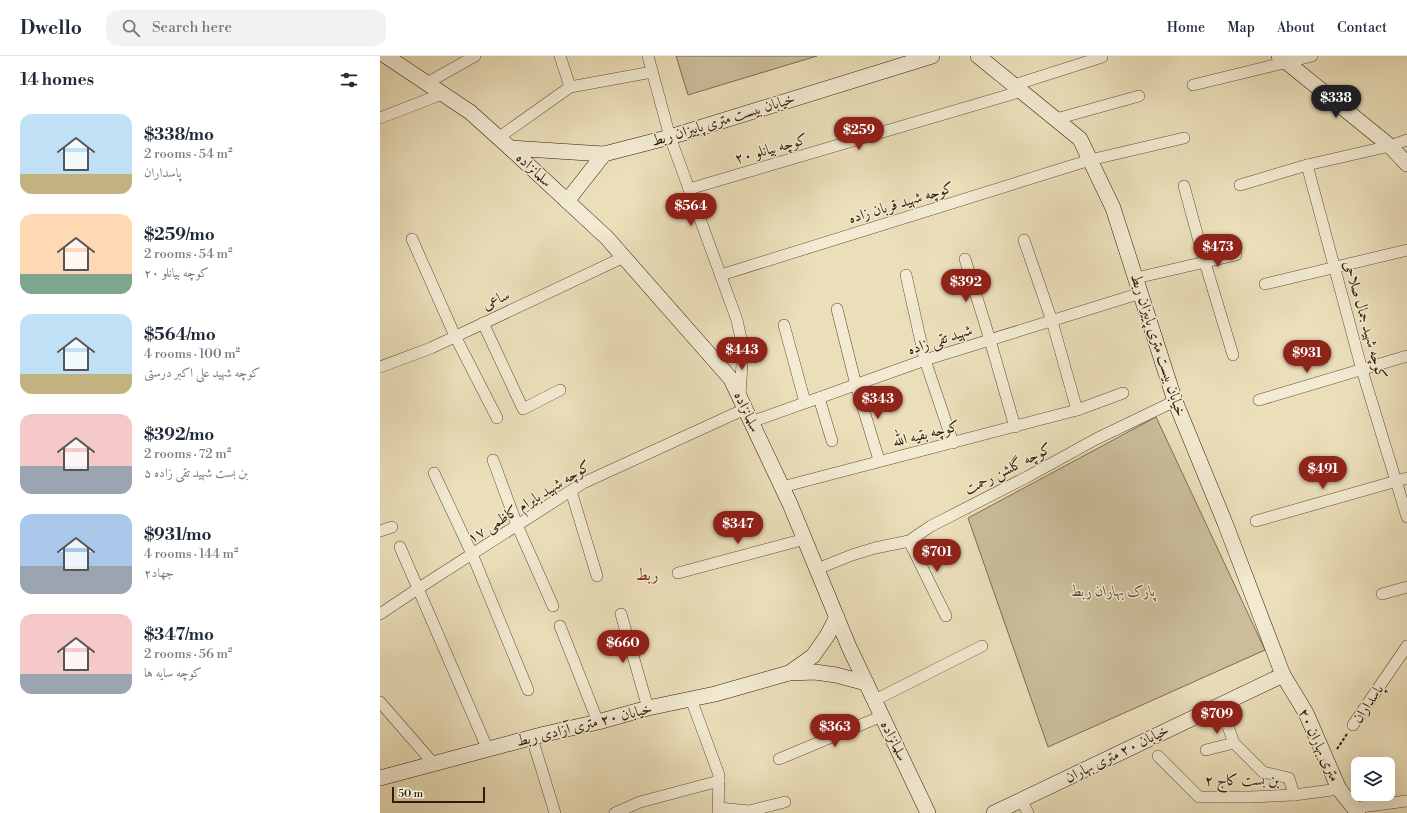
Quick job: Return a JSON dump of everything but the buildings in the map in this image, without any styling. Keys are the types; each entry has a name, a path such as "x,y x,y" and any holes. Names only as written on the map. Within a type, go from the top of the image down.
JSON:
{"street":[{"name":"سلمانزاده","path":"386,56 470,112 607,238 731,379 805,539 849,647 928,813"},
{"path":"427,83 475,56"},
{"path":"560,56 570,87"},
{"path":"648,56 670,137 737,320 743,348 745,409"},
{"name":"خیابان بیست متری پاییزان ربط","path":"510,148 604,154 670,137 932,56"},
{"name":"خیابان بیست متری پاییزان ربط","path":"978,56 1080,139 1113,208 1175,402 1225,523 1283,675"},
{"path":"1193,85 1283,59 1312,56"},
{"name":"کوچه بیانلو ۲۰","path":"689,189 1018,88 1102,57"},
{"path":"1283,59 1390,146 1407,164"},
{"path":"498,138 570,87 652,72"},
{"path":"380,118 442,94"},
{"path":"1056,119 1139,96"},
{"name":"کوچه شهید قربان زاده","path":"720,275 1090,160 1184,138"},
{"path":"1240,185 1307,165 1390,146 1407,140"},
{"path":"567,201 604,154"},
{"name":"کوچه شهید جمال صلاحی","path":"1307,165 1362,370 1402,480 1407,517"},
{"path":"1184,186 1233,356"},
{"path":"412,239 455,336 498,418"},
{"path":"1024,240 1052,321 1077,410"},
{"path":"1265,284 1407,250"},
{"path":"1136,278 1236,256"},
{"name":"ساعی","path":"380,367 431,348 624,257"},
{"path":"965,259 1015,426"},
{"path":"906,275 925,360 953,443"},
{"name":"شهید تقی زاده","path":"745,409 805,402 819,398 925,360 1140,293"},
{"path":"837,309 856,385 879,460"},
{"path":"483,323 523,409 560,390"},
{"path":"784,325 805,402"},
{"path":"1259,400 1407,356"},
{"name":"کوچه بقیه الله","path":"782,487 879,460 953,443 1077,410 1123,393"},
{"path":"819,398 832,441"},
{"name":"کوچه گلشن رحمت","path":"817,569 852,555 875,548 909,541 931,526 1027,477 1096,439 1175,402"},
{"name":"کوچه شهید بایرام کاظمی ۱۷","path":"380,614 584,483 745,409"},
{"path":"493,460 517,526 553,606"},
{"path":"434,473 472,554 528,690"},
{"path":"1256,521 1402,480"},
{"path":"571,491 597,576"},
{"path":"380,531 392,527"},
{"path":"678,573 805,539"},
{"path":"909,541 946,616"},
{"path":"400,547 488,750"},
{"path":"1382,594 1407,587"},
{"path":"621,614 648,708"},
{"path":"789,673 813,656 827,636 837,617"},
{"path":"560,626 598,722"},
{"path":"874,700 982,646"},
{"name":"پاسداران","path":"1353,725 1407,646"},
{"path":"789,673 815,672 836,675 866,683"},
{"name":"خیابان ۲۰ متری آزادی ربط","path":"380,778 648,708 715,694 789,673"},
{"name":"۲۰ متری بهاران","path":"1283,675 1306,713 1339,789 1356,811"},
{"name":"خیابان ۲۰ متری بهاران","path":"994,813 1025,807 1283,675"},
{"path":"691,699 719,775 719,811 749,812 785,802"},
{"path":"380,702 434,764"},
{"path":"779,759 882,716"},
{"path":"1227,724 1234,743 1263,772 1289,778 1294,795"},
{"path":"532,738 555,813"},
{"path":"1206,750 1234,743"},
{"name":"بن بست کاج ۲","path":"1158,756 1199,797 1294,795 1339,789"},
{"path":"615,813 640,802 719,781"},
{"path":"1356,811 1407,801"}],"path":[{"name":"پاسداران","path":"1328,762 1353,725"}],"green space":[{"path":"676,56 817,56 688,95"},
{"name":"پارک بهاران ربط","path":"1156,417 1265,650 1048,747 968,518"}],"district":[{"name":"ربط","path":"647,575"}]}
